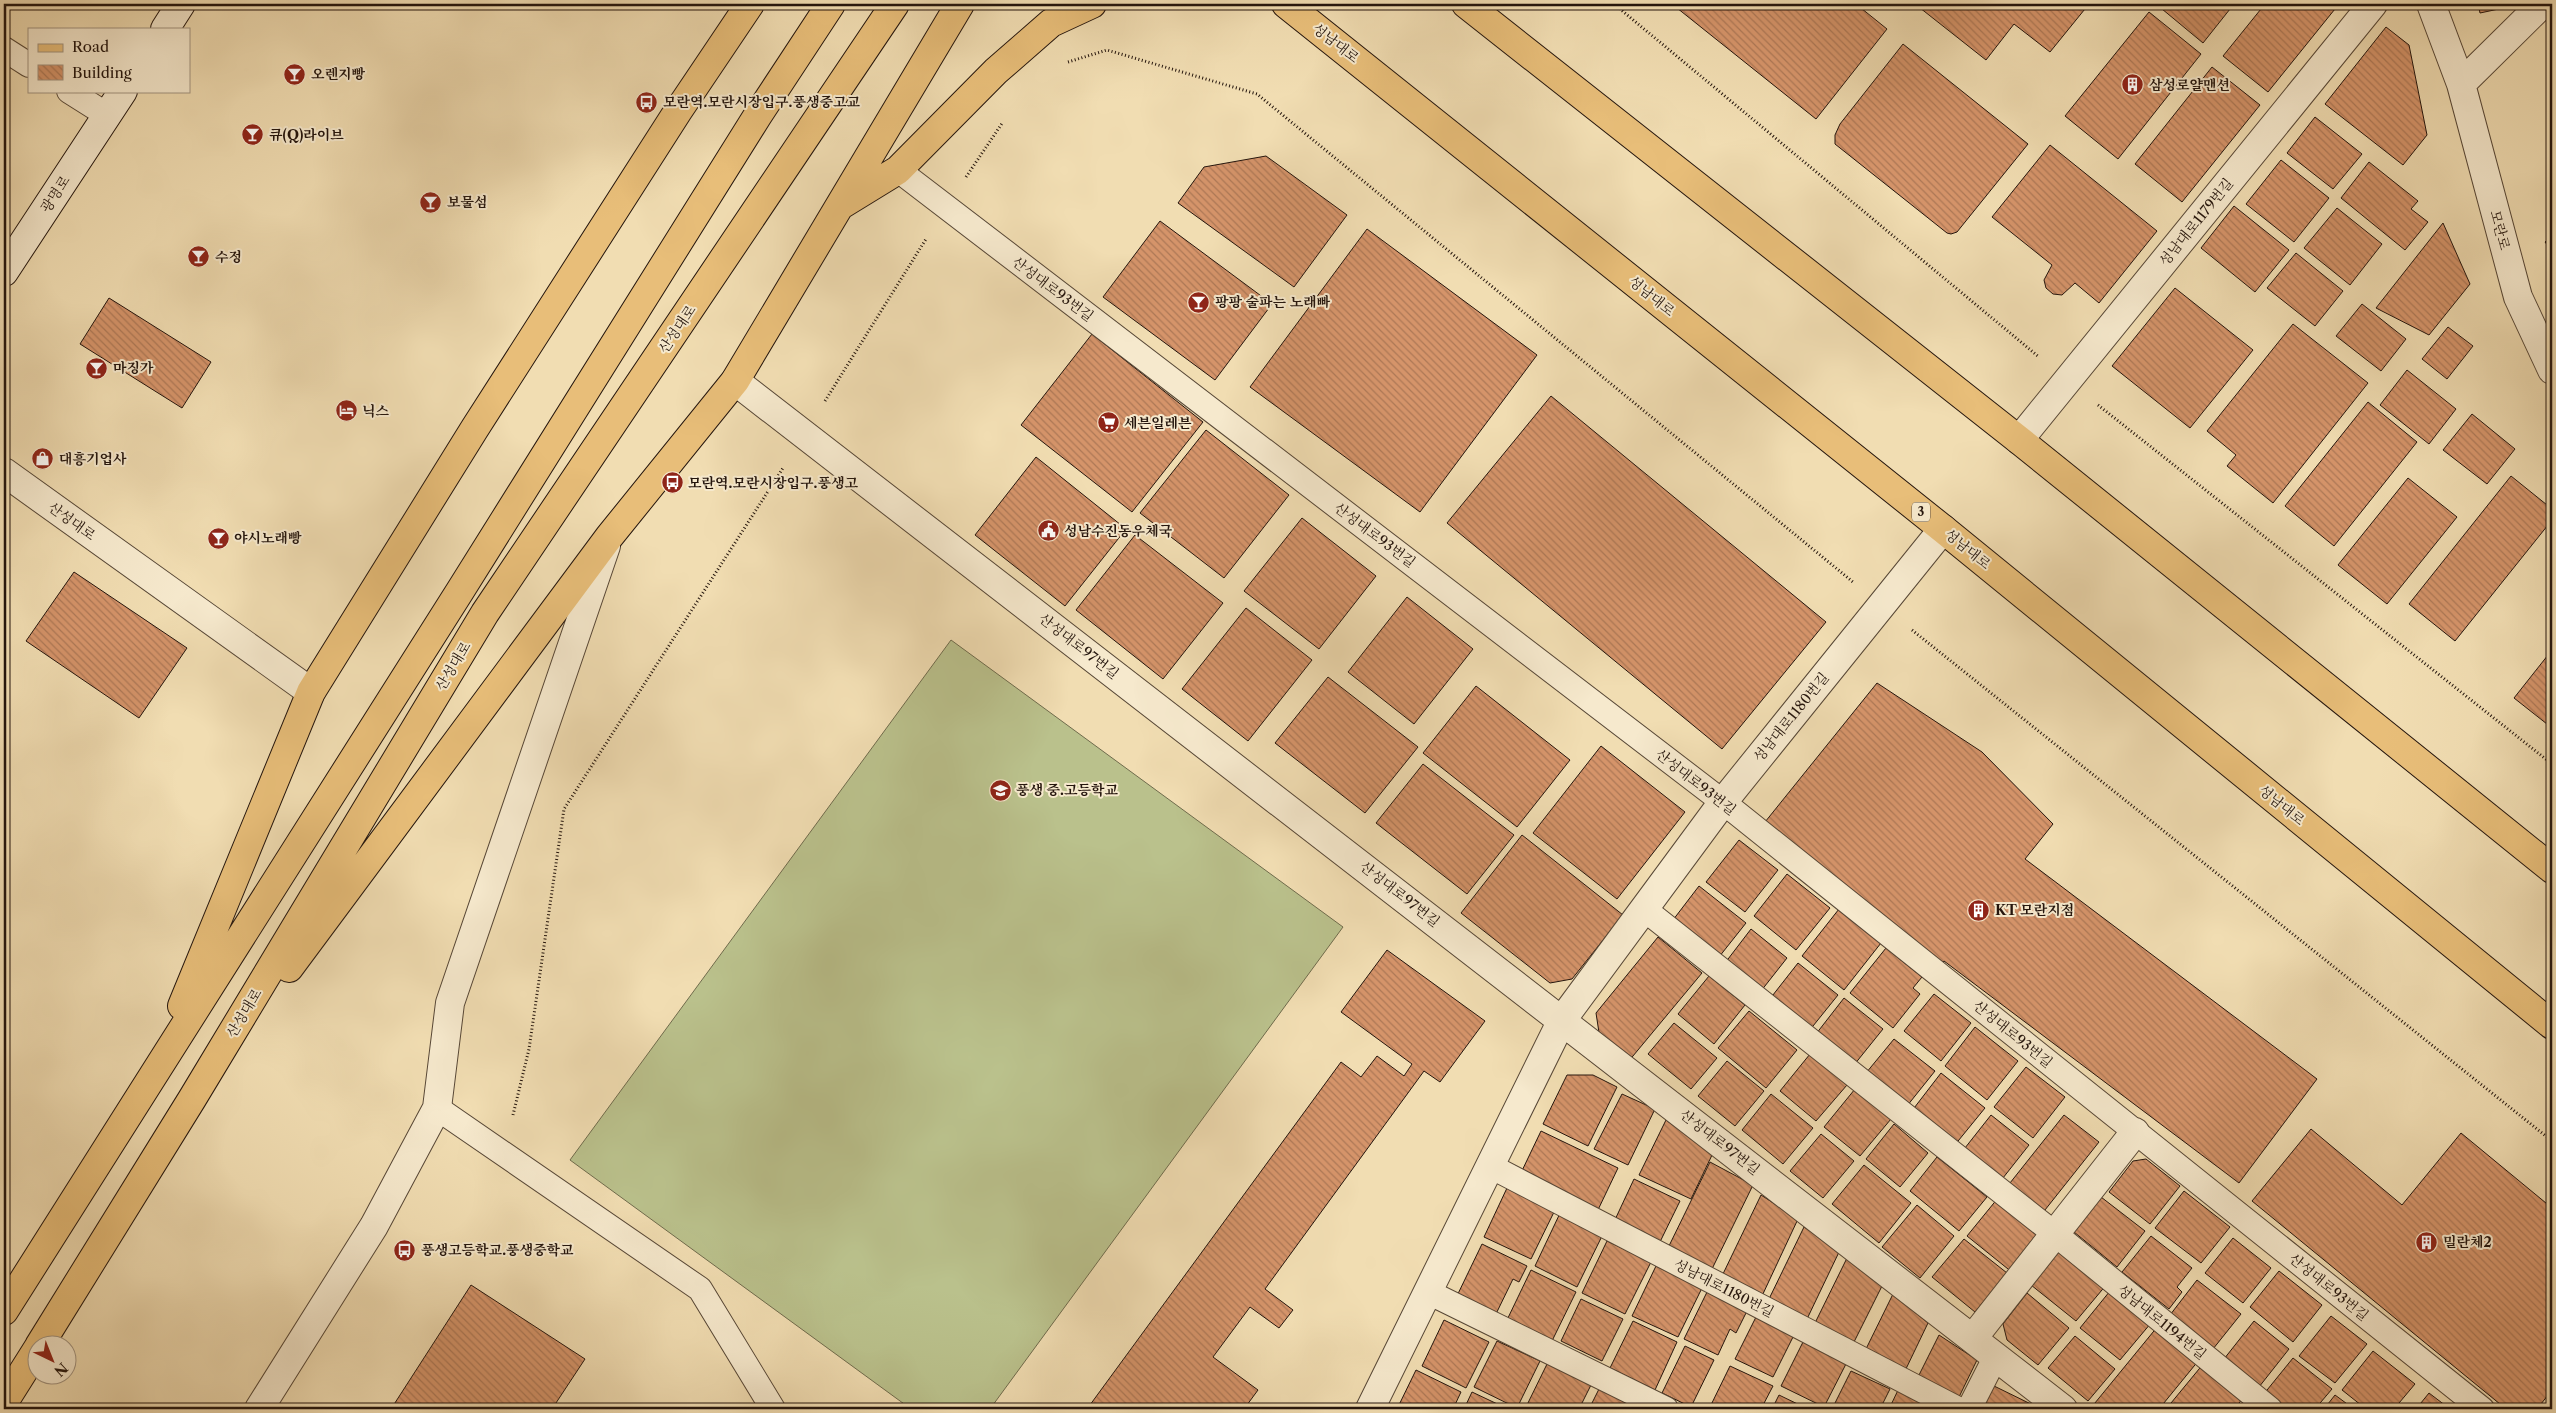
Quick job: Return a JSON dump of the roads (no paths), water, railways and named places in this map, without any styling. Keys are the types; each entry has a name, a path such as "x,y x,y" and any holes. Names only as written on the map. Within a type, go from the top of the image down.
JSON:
{"main road":[{"path":"154,1074 311,692 491,403 678,111 750,4"},
{"path":"4,1311 460,591 758,115 831,4"},
{"name":"산성대로","path":"45,1336 192,1099 485,612 895,4"},
{"path":"192,1099 608,537 735,381 960,4"},
{"path":"837,208 898,170 996,71 1051,23 1092,4"},
{"name":"성남대로","path":"1286,4 1943,529 2552,1025"},
{"path":"1466,4 2019,440 2552,869"},
{"name":"산성대로","path":"4,1402 28,1363"}],"street":[{"path":"166,28 181,4"},
{"name":"성남대로1179번길","path":"2019,440 2373,4"},
{"name":"모란로","path":"2431,4 2461,84 2518,297 2552,370"},
{"path":"2461,84 2542,4"},
{"name":"광명로","path":"4,272 122,92"},
{"name":"산성대로97번길","path":"735,381 2063,1409"},
{"name":"산성대로","path":"4,472 311,692"},
{"name":"성남대로1180번길","path":"1370,1409 1562,1020 1723,802 1943,529"},
{"path":"259,1409 374,1226 437,1108 450,1003 608,537"},
{"path":"1973,1338 2135,1132"}],"lane":[{"path":"4,49 28,64"},
{"path":"71,92 107,115"},
{"name":"산성대로93번길","path":"898,170 1723,802 2482,1409"},
{"path":"1644,909 2055,1234"},
{"path":"437,1108 700,1289 773,1409"},
{"name":"성남대로1180번길","path":"1490,1166 1958,1409"},
{"name":"성남대로1194번길","path":"2055,1234 2270,1409"},
{"path":"1428,1292 1666,1409"},
{"path":"1969,1409 1996,1356"}],"place":[{"name":"오렌지빵","path":"295,74"},
{"name":"삼성로얄맨션","path":"2133,85"},
{"name":"모란역.모란시장입구.풍생중고교","path":"647,102"},
{"name":"큐(Q)라이브","path":"253,135"},
{"name":"보물섬","path":"431,202"},
{"name":"수정","path":"199,257"},
{"name":"팡팡 술파는 노래빠","path":"1199,302"},
{"name":"마징가","path":"97,368"},
{"name":"닉스","path":"346,411"},
{"name":"세븐일레븐","path":"1108,423"},
{"name":"대흥기업사","path":"43,459"},
{"name":"모란역.모란시장입구.풍생고","path":"672,483"},
{"name":"성남수진동우체국","path":"1048,531"},
{"name":"야시노래빵","path":"218,538"},
{"name":"풍생 중.고등학교","path":"1000,790"},
{"name":"KT 모란지점","path":"1979,910"},
{"name":"밀란체2","path":"2427,1242"},
{"name":"풍생고등학교.풍생중학교","path":"405,1250"}]}
